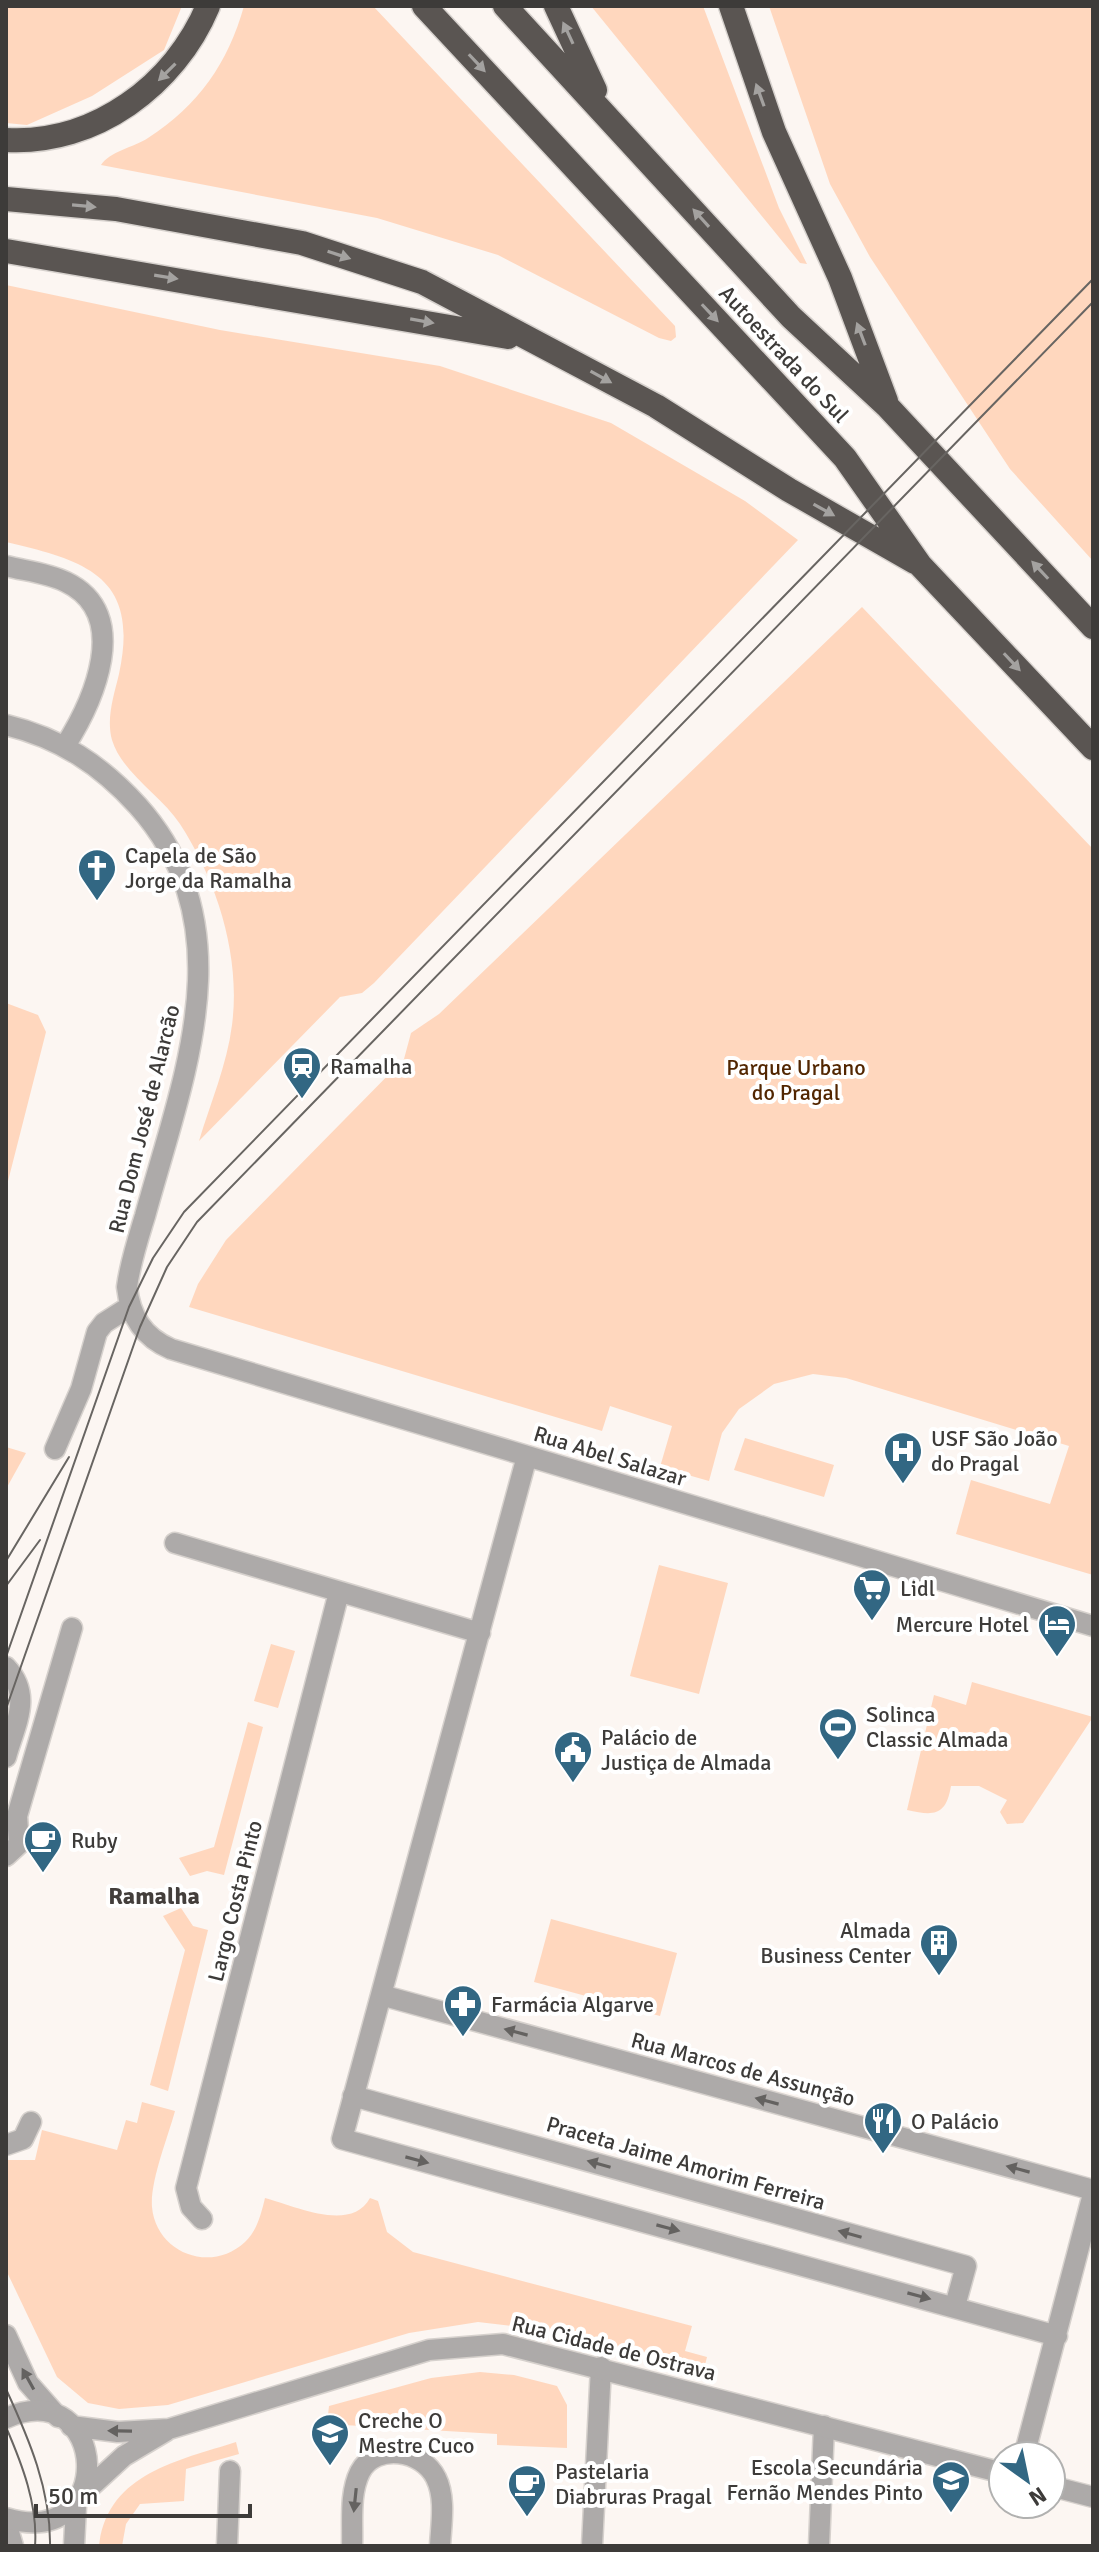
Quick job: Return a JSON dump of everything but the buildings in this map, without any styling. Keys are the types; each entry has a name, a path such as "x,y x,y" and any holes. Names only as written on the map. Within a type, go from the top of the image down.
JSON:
{"highway":[{"path":"6,140 52,135 119,112 174,66 193,39 208,6"},
{"name":"Autoestrada do Sul","path":"424,6 845,458 920,565 1093,748"},
{"name":"Autoestrada do Sul","path":"505,6 604,110 791,317 888,407 1093,627"},
{"path":"556,6 604,110"},
{"path":"731,6 774,132 840,278 888,407"},
{"path":"6,199 116,209 302,243 422,282 656,406 789,490 920,565"},
{"path":"6,251 532,341"}],"street":[{"path":"6,566 67,582 87,597 99,618 103,643 88,710 65,746"},
{"name":"Rua Dom José de Alarcão","path":"6,725 40,734 65,746 106,774 161,836 187,892 198,944 198,1006 192,1038 128,1274 129,1307"},
{"path":"55,1449 81,1389 97,1332 104,1323 129,1307"},
{"name":"Rua Abel Salazar","path":"129,1307 148,1336 171,1349 1093,1626"},
{"path":"527,1456 342,2139 1057,2336"},
{"path":"175,1543 480,1633"},
{"name":"Largo Costa Pinto","path":"202,2219 186,2197 186,2188 339,1592"},
{"path":"6,1856 19,1844 17,1816 72,1628"},
{"path":"6,1667 16,1678 22,1696 6,1757"},
{"name":"Rua Marcos de Assunção","path":"381,1995 1093,2192"},
{"name":"Praceta Jaime Amorim Ferreira","path":"353,2096 966,2266 955,2306"},
{"path":"6,2145 23,2139 31,2122"},
{"path":"1028,2440 1093,2192"},
{"path":"6,2335 28,2383 83,2440 89,2457 89,2476 80,2500 74,2546"},
{"name":"Rua Cidade de Ostrava","path":"6,2520 42,2525 60,2518 124,2456 169,2429 380,2363 457,2345 503,2344 987,2469"},
{"path":"592,2546 601,2367"},
{"name":"Rua Cidade de Ostrava","path":"6,2418 25,2412 118,2432 169,2429"},
{"path":"819,2546 824,2426"},
{"path":"352,2546 353,2496 361,2471 373,2459 392,2452 411,2455 436,2476 441,2491 440,2546"},
{"path":"227,2546 230,2471"},
{"path":"1067,2490 1093,2497"},
{"path":"6,2520 13,2546"}],"green space":[{"path":"6,6 182,6 164,50 92,96 27,125 6,123"},
{"path":"244,6 373,6 675,326 676,337 671,341 659,338 498,255 377,218 101,165 166,125 197,97 220,64"},
{"path":"591,6 703,6 779,208 807,264 800,263"},
{"path":"769,6 1093,6 1093,561 1010,469 870,257 830,184"},
{"path":"6,285 220,330 440,366 611,423 745,501 798,540 374,983 362,993 340,997 199,1141 230,1040 234,999 229,946 215,894 193,846 172,813 124,763 112,740 110,715 123,641 122,615 114,595 101,579 83,567 61,557 6,542"},
{"name":"Parque Urbano do Pragal","path":"862,607 1093,849 1093,1575 956,1534 971,1480 1050,1504 1069,1446 846,1378 813,1374 774,1384 739,1409 722,1433 709,1481 660,1467 672,1426 610,1406 602,1431 189,1307 198,1284 226,1240 404,1059 411,1033 439,1014"},
{"path":"6,1003 38,1015 46,1032 6,1189"},
{"path":"745,1438 834,1465 824,1497 734,1470"},
{"path":"6,1447 26,1453 6,1489"},
{"path":"659,1565 728,1583 699,1694 630,1676"},
{"path":"271,1644 295,1651 278,1708 254,1701"},
{"path":"972,1682 1093,1717 1023,1823 1007,1824 1000,1812 1007,1800 979,1786 951,1786 946,1803 937,1812 907,1810 934,1695 966,1705"},
{"path":"248,1722 263,1727 224,1875 207,1871 190,1876 179,1858 214,1847"},
{"path":"181,1908 193,1926 208,1930 168,2091 150,2085 185,1950 163,1916"},
{"path":"551,1919 677,1953 660,2016 534,1982"},
{"path":"142,2102 175,2111 157,2172 152,2207 163,2236 187,2254 217,2256 231,2252 245,2242 256,2227 265,2198 306,2211 336,2215 350,2214 370,2198 378,2201 387,2232 413,2252 692,2326 685,2351 707,2357 703,2373 538,2329 478,2322 409,2333 168,2405 119,2409 88,2403 57,2377 6,2270 6,2160 35,2160 42,2130 117,2150 126,2120 137,2123"},
{"path":"480,2372 514,2375 557,2386 567,2405 567,2448 497,2445 497,2434 327,2424 329,2406 431,2378"},
{"path":"236,2442 239,2454 186,2469 184,2501 140,2504 126,2524 122,2546 99,2546 105,2522 115,2502 130,2486 169,2464"}],"tram line":[{"path":"6,1657 129,1307 153,1258 184,1212 1093,279"},
{"path":"6,1709 140,1327 167,1267 197,1222 1093,302"},
{"path":"6,1561 69,1457"},
{"path":"6,1586 40,1540"},
{"path":"6,2389 43,2485 50,2546"},
{"path":"6,2427 31,2500 35,2546"}],"place":[{"name":"Capela de São Jorge da Ramalha","path":"97,902"},
{"name":"Ramalha","path":"302,1100"},
{"name":"USF São João do Pragal","path":"903,1485"},
{"name":"Lidl","path":"872,1622"},
{"name":"Mercure Hotel","path":"1057,1658"},
{"name":"Solinca Classic Almada","path":"838,1761"},
{"name":"Palácio de Justiça de Almada","path":"573,1784"},
{"name":"Ruby","path":"43,1874"},
{"name":"Almada Business Center","path":"939,1977"},
{"name":"Farmácia Algarve","path":"463,2038"},
{"name":"O Palácio","path":"883,2155"},
{"name":"Creche O Mestre Cuco","path":"330,2467"},
{"name":"Escola Secundária Fernão Mendes Pinto","path":"951,2514"},
{"name":"Pastelaria Diabruras Pragal","path":"527,2518"}],"district":[{"name":"Ramalha","path":"154,1896"}]}
